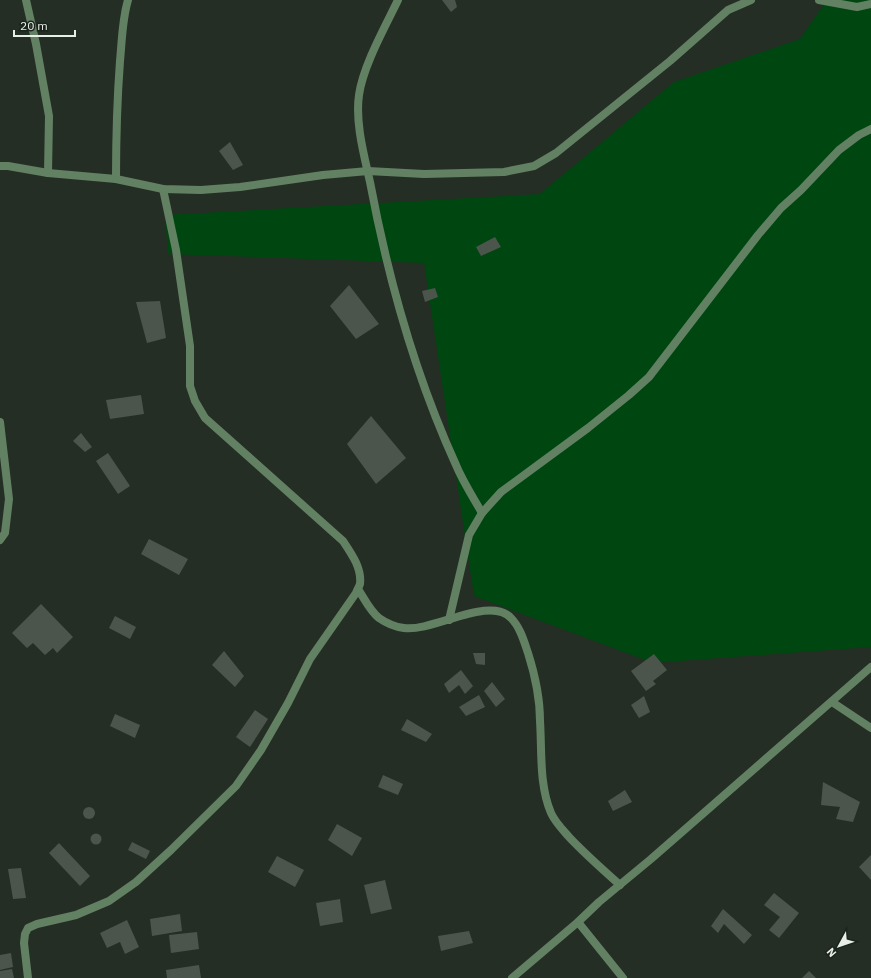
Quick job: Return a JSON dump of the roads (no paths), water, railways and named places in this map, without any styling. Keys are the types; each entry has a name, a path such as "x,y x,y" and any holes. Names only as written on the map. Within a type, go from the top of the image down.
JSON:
{"street":[{"path":"26,0 50,116 48,173"},
{"path":"116,179 118,85 122,36 128,0"},
{"path":"398,0 367,69 359,95 359,127 383,246 414,357 435,416 456,466 482,513"},
{"path":"0,166 48,173 116,179 163,189 201,190 232,188 323,175 368,171 424,174 467,174 504,172 534,166 556,153 670,61 728,10 750,0"},
{"path":"819,0 857,7 871,4"},
{"path":"449,620 469,535 482,513 501,492 588,428 648,377 758,235 781,208 802,190 839,150 871,128"},
{"path":"28,978 24,943 25,934 28,928 37,924 76,915 109,901 136,882 236,786 261,750 288,703 310,659 356,593 360,584 359,571 349,550 342,542 205,418 194,401 190,386 189,339 176,250 163,189"},
{"path":"0,422 9,499 5,533 0,540"},
{"path":"358,588 373,612 380,618 392,625 405,628 449,620 487,610 502,611 511,616 518,625 527,648 536,680 540,719 542,770 546,800 551,815 581,849 620,885"},
{"path":"512,978 871,668"},
{"path":"832,702 871,728"},
{"path":"578,922 623,978"}]}
